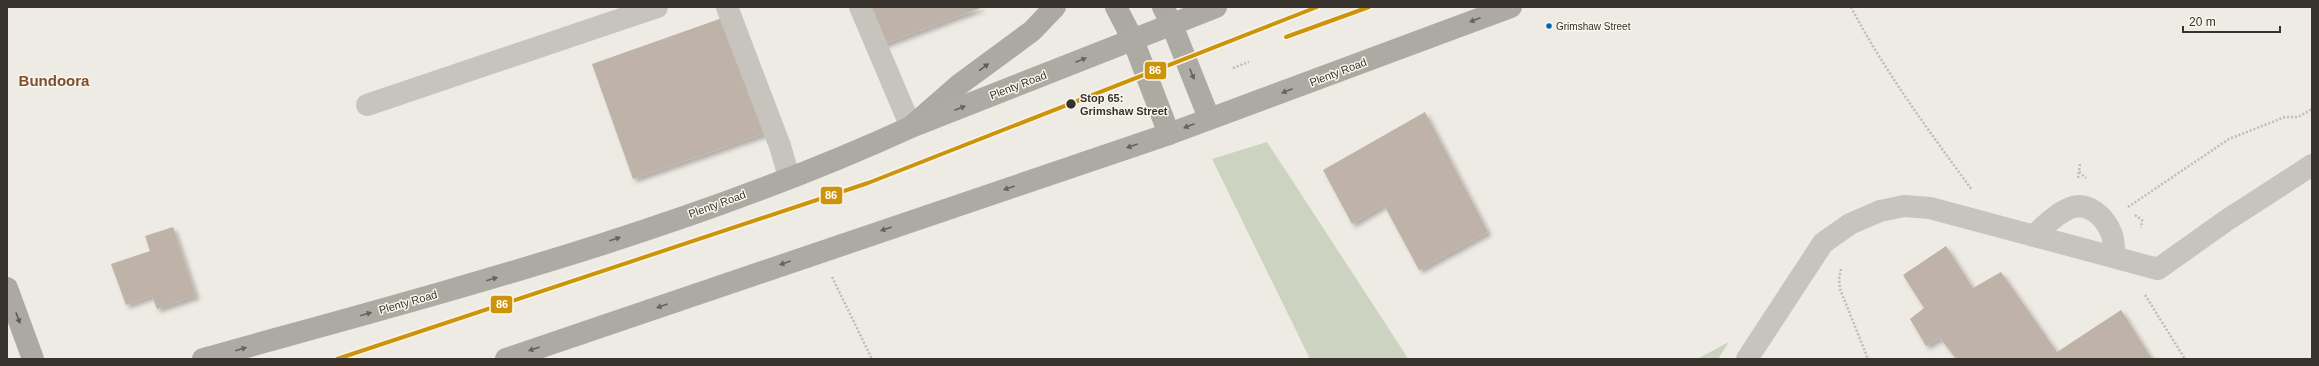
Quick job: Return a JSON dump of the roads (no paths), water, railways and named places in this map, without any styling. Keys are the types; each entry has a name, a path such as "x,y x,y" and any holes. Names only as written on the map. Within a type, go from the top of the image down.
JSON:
{"highway":[{"name":"Plenty Road","path":"203,359 503,276 698,211 862,149 911,127 1132,40 1167,16 1216,7"},
{"name":"Plenty Road","path":"506,359 1169,134 1511,7"},
{"path":"1167,16 1209,118"},
{"path":"1132,40 1169,134"}],"main road":[{"path":"911,127 960,84 1032,31 1055,7"},
{"path":"1116,7 1132,40"},
{"path":"7,288 33,359"}],"lane":[{"path":"367,105 657,7"},
{"path":"727,7 780,146 789,177"},
{"path":"860,7 911,127"},
{"path":"1747,359 1823,243 1850,224 1880,211 1904,206 1930,208 1998,224 2034,236 2158,269 2227,220 2312,165"},
{"path":"2034,236 2069,208 2087,208 2099,214 2108,227 2113,236 2115,257"}],"place":[{"name":"Grimshaw Street","path":"1549,26"},
{"name":"Stop 65: Grimshaw Street","path":"1071,104"}],"district":[{"name":"Bundoora","path":"54,80"}]}
